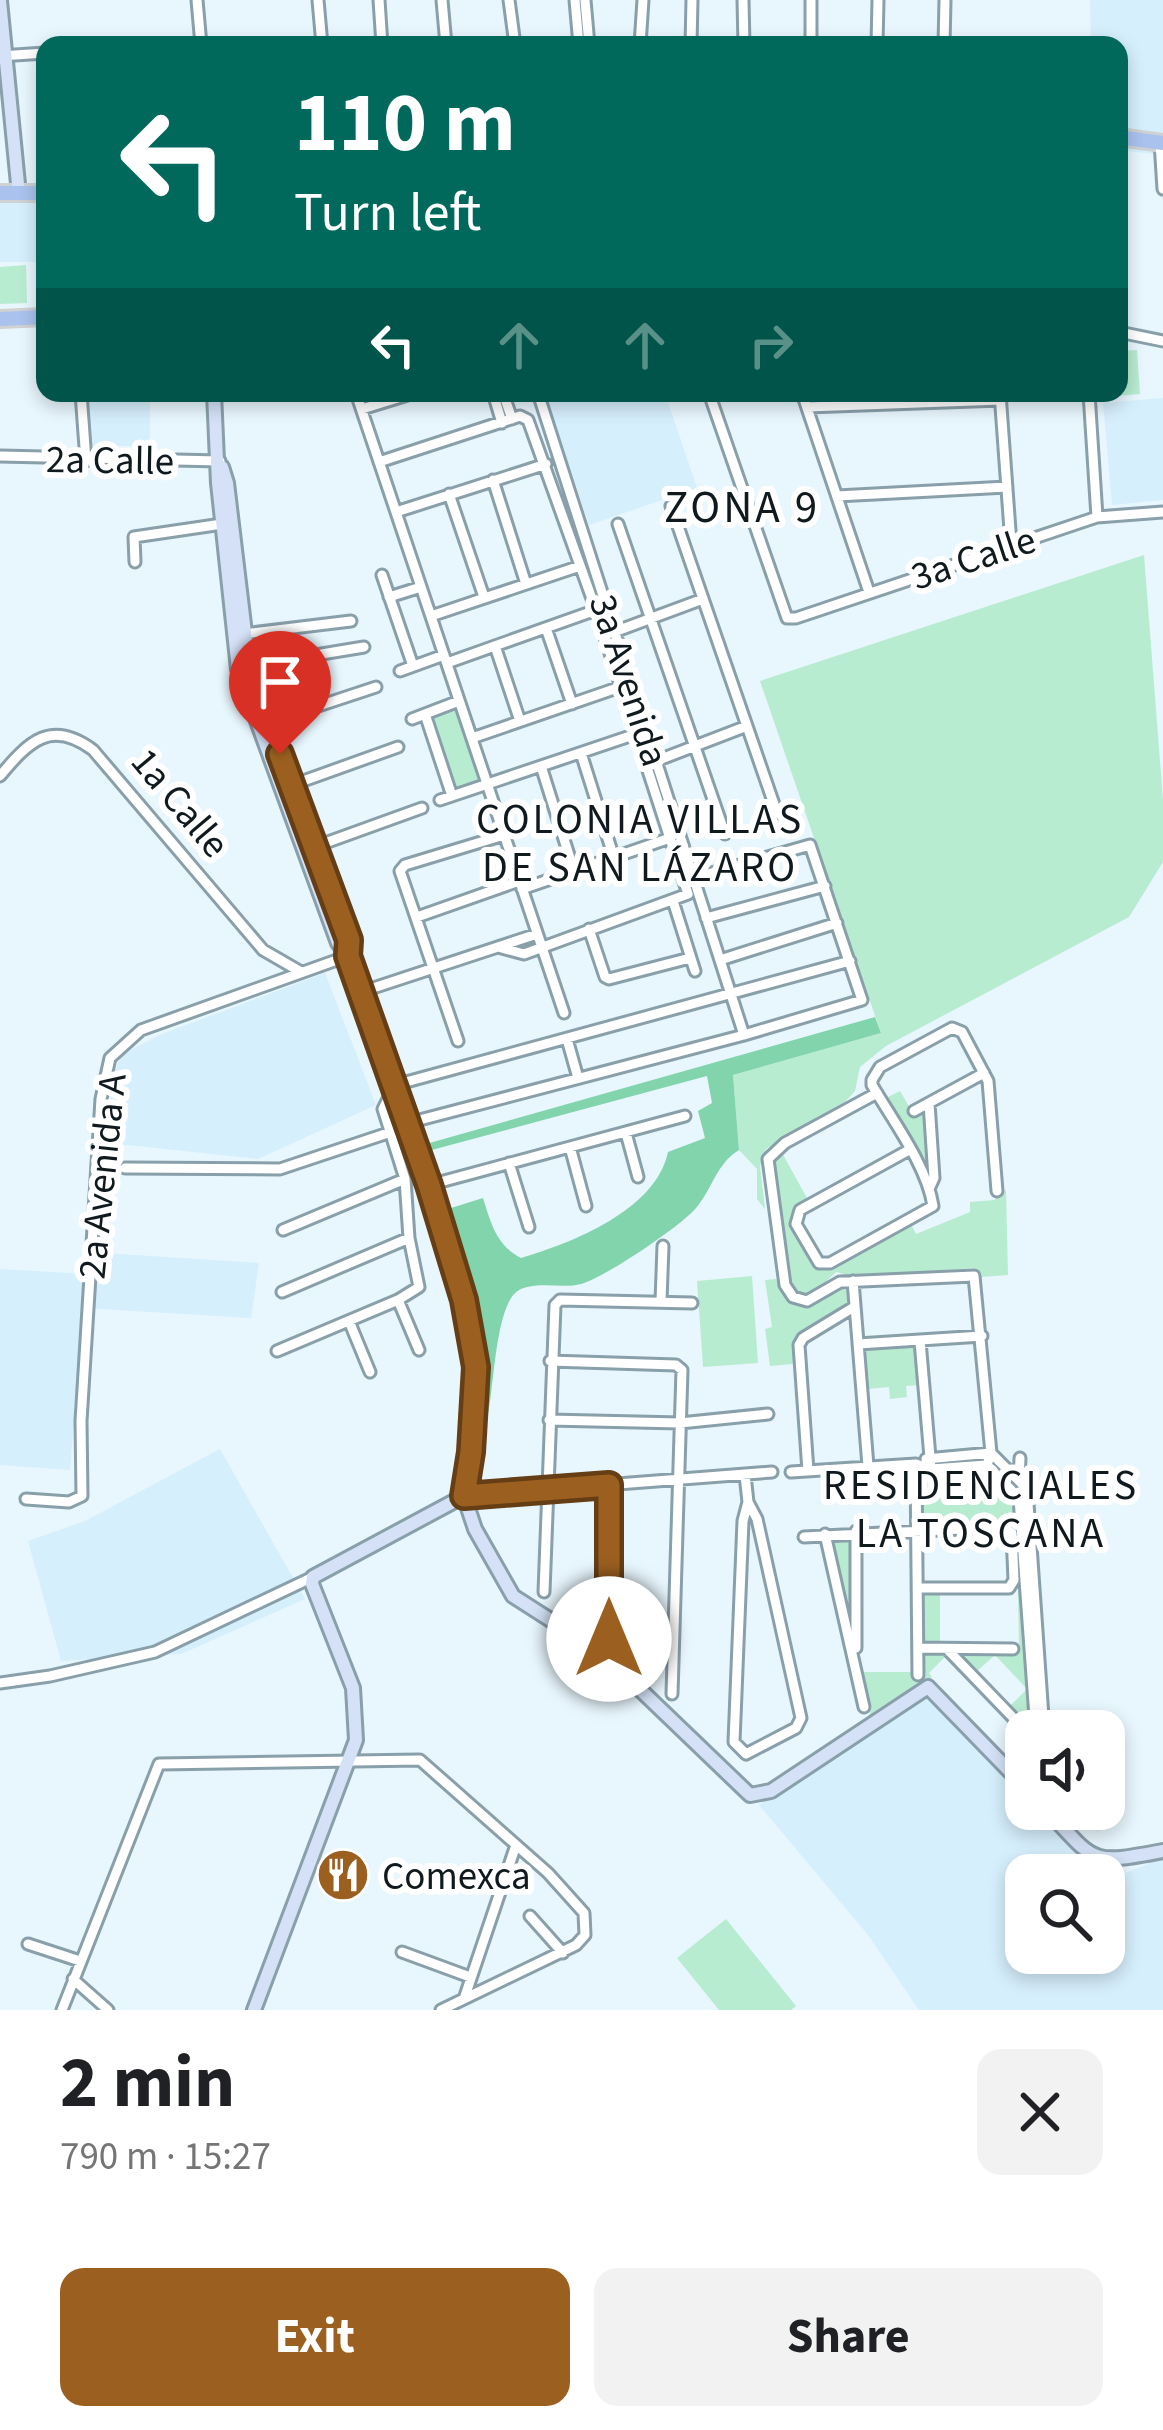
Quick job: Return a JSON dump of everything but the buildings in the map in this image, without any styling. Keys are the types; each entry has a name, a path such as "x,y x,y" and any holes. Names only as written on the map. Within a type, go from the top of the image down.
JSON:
{"main road":[{"path":"0,1 19,194"},
{"path":"1128,138 1161,142"},
{"path":"0,193 36,193"},
{"path":"0,319 36,317"},
{"path":"215,402 234,650 309,849"},
{"path":"220,461 227,483 243,634 262,724 292,785 338,943 348,956 408,1123 464,1300 476,1367 464,1496 475,1529 513,1596 602,1653 746,1793 772,1791 928,1687 1005,1766"},
{"path":"254,2010 356,1740 357,1705 313,1577 464,1496"},
{"path":"1066,1830 1087,1853 1109,1861 1163,1851"}],"street":[{"path":"197,0 200,36"},
{"path":"318,0 321,36"},
{"path":"379,0 381,36"},
{"path":"442,0 445,36"},
{"path":"509,0 513,36"},
{"path":"575,0 578,36"},
{"path":"585,0 588,36"},
{"path":"641,36 643,0"},
{"path":"691,36 692,0"},
{"path":"743,0 744,36"},
{"path":"811,0 811,36"},
{"path":"877,36 878,0"},
{"path":"944,36 945,0"},
{"path":"3,56 36,54"},
{"path":"1161,142 1163,189"},
{"path":"1128,334 1163,340"},
{"path":"82,402 86,460"},
{"path":"359,402 563,1013"},
{"path":"362,410 386,402"},
{"path":"498,402 507,421"},
{"path":"504,402 507,421"},
{"name":"3a Avenida","path":"541,402 744,1035"},
{"name":"3a Calle","path":"712,402 787,618 1097,517 1163,512"},
{"path":"805,402 869,592"},
{"path":"807,407 895,402"},
{"path":"1000,402 1011,544"},
{"path":"1090,402 1097,517"},
{"path":"379,462 520,416 528,420 596,610 688,894 524,954 498,946"},
{"name":"2a Calle","path":"0,456 220,461"},
{"path":"396,512 546,464"},
{"path":"493,480 526,584"},
{"path":"837,496 1007,487"},
{"path":"449,494 484,597"},
{"path":"671,506 777,813"},
{"path":"135,562 134,537 222,524"},
{"path":"618,524 725,834"},
{"path":"431,616 580,566"},
{"path":"382,575 413,666"},
{"path":"389,597 421,586"},
{"path":"614,632 703,599"},
{"path":"400,671 495,646 596,610"},
{"path":"243,634 351,621"},
{"path":"546,628 572,704"},
{"path":"495,646 520,721"},
{"path":"249,666 364,647"},
{"path":"262,724 376,687"},
{"path":"472,738 620,687"},
{"path":"412,719 459,701"},
{"path":"425,714 446,798 635,734"},
{"path":"656,761 747,726"},
{"name":"1a Calle","path":"0,776 34,742 52,734 72,734 93,749 263,950 301,972"},
{"path":"292,785 398,746"},
{"path":"581,752 614,858"},
{"path":"541,766 574,871"},
{"path":"309,849 422,808"},
{"path":"458,1041 400,871 504,835"},
{"path":"417,917 670,838"},
{"path":"408,1123 860,1002 810,844 694,878"},
{"path":"706,919 825,886"},
{"path":"673,901 695,971"},
{"path":"720,959 837,923"},
{"path":"590,929 609,980 690,958"},
{"path":"361,992 537,934"},
{"name":"2a Avenida A","path":"26,1499 69,1502 82,1496 81,1421 101,1099 110,1058 141,1030 348,956"},
{"path":"277,1351 416,1292 421,1282 409,1238 404,1180 383,1108 394,1085 850,962"},
{"path":"909,1150 806,1204 796,1215 796,1225 816,1261 827,1264 933,1206 929,1190 909,1150 877,1094 872,1082 876,1070 952,1028 962,1032 988,1081 997,1191"},
{"path":"566,1039 578,1078"},
{"path":"914,1112 984,1073"},
{"path":"877,1094 777,1148 767,1163 784,1282 790,1295 811,1301 836,1284 853,1281 971,1274 977,1280 982,1336 991,1453 987,1465"},
{"path":"929,1103 934,1178 929,1190"},
{"path":"429,1185 685,1116"},
{"path":"626,1132 638,1177"},
{"path":"124,1168 280,1169 388,1133"},
{"path":"570,1147 586,1206"},
{"path":"509,1163 529,1227"},
{"path":"283,1229 404,1180"},
{"path":"282,1292 409,1238"},
{"path":"661,1301 663,1246"},
{"path":"853,1281 868,1466"},
{"path":"398,1300 419,1350"},
{"path":"544,1592 554,1307 558,1301 692,1303"},
{"path":"808,1471 799,1345 802,1338 854,1307"},
{"path":"349,1321 370,1372"},
{"path":"859,1344 982,1336"},
{"path":"920,1341 930,1462"},
{"path":"550,1361 676,1364 682,1373 672,1694"},
{"path":"549,1420 680,1423 768,1414"},
{"path":"791,1472 916,1464 991,1453"},
{"path":"991,1453 1015,1485"},
{"path":"1015,1485 1020,1459"},
{"path":"930,1462 987,1465 1027,1490 1039,1710"},
{"path":"916,1464 918,1675"},
{"path":"464,1496 772,1472"},
{"path":"745,1474 748,1502 743,1521 734,1742 746,1754 796,1728 801,1718 757,1519 748,1502"},
{"path":"609,1485 609,1639"},
{"path":"804,1537 916,1528 1009,1529 1014,1580 1005,1588 917,1588"},
{"path":"856,1532 856,1665"},
{"path":"825,1534 864,1708"},
{"path":"0,1683 155,1652 313,1577"},
{"path":"918,1648 1013,1649"},
{"path":"947,1649 1006,1710"},
{"path":"62,2010 159,1764 420,1760 517,1845 584,1913 584,1935 563,1953 449,2008"},
{"path":"464,2000 517,1845"},
{"path":"530,1916 563,1953"},
{"path":"28,1944 80,1961"},
{"path":"402,1952 470,1977"},
{"path":"73,1979 108,2010"}],"shaded area":[{"path":"1090,0 1163,0 1163,155 1128,151 1128,36 1091,36"},
{"path":"0,202 36,202 36,262 0,262"},
{"path":"1163,398 1163,500 1112,505 1103,403"},
{"path":"89,402 150,402 150,446 89,446"},
{"path":"548,402 668,402 697,488 589,525"},
{"path":"325,973 376,1105 258,1159 109,1143 111,1080 122,1055 159,1035"},
{"path":"88,1252 259,1263 251,1318 83,1308 70,1470 0,1465 0,1269 85,1274"},
{"path":"220,1449 305,1599 181,1654 61,1661 28,1541 85,1521"},
{"path":"928,1694 1005,1776 1005,1830 1055,1830 1077,1854 1005,1854 1005,1974 1125,1974 1125,1873 1163,1858 1163,2010 919,2010 868,1935 759,1805"}],"green space":[{"path":"26,265 27,303 0,304 0,267"},
{"path":"1128,350 1137,350 1140,394 1128,395"},
{"path":"1144,555 1163,800 1163,862 1129,917 886,1046 860,1067 855,1091 845,1102 766,1149 760,1166 765,1209 757,1199 757,1169 739,1150 733,1075 881,1033 760,681"},
{"path":"456,709 480,781 455,790 431,718"},
{"path":"875,1017 881,1033 733,1075 739,1150 725,1162 696,1208 675,1227 592,1280 525,1288 511,1298 501,1325 486,1425 481,1423 483,1347 448,1209 483,1198 500,1240 521,1258 587,1233 647,1191 668,1152 705,1138 698,1111 712,1103 707,1076 428,1151 426,1144"},
{"path":"900,1091 914,1115 925,1115 930,1174 886,1098"},
{"path":"781,1151 807,1198 793,1223 798,1240 816,1266 833,1265 911,1224 916,1234 970,1212 970,1202 994,1200 1006,1190 1008,1275 981,1277 974,1268 852,1276 836,1272 813,1294 798,1294 790,1282 773,1172"},
{"path":"752,1276 758,1363 703,1367 697,1281"},
{"path":"776,1279 797,1305 819,1302 840,1288 848,1291 849,1301 797,1337 793,1364 770,1366 765,1329 772,1327 765,1280"},
{"path":"916,1344 919,1385 906,1386 907,1397 890,1399 889,1387 868,1389 865,1348"},
{"path":"984,1469 1016,1501 1030,1710 1009,1707 1027,1689 995,1655 975,1673 956,1652 1013,1656 1019,1652 1017,1522 921,1524 921,1474"},
{"path":"856,1531 856,1665 825,1534"},
{"path":"921,1592 940,1592 940,1643 921,1644"},
{"path":"921,1653 947,1655 929,1673 932,1677 868,1718 872,1707 865,1700 860,1672 912,1672 912,1679 920,1682 926,1674"},
{"path":"726,1919 796,2006 791,2010 719,2010 677,1958"}],"place":[{"name":"Comexca","path":"343,1875"}],"district":[{"name":"ZONA 9","path":"742,506"},
{"name":"COLONIA VILLAS DE SAN LÁZARO","path":"640,842"},
{"name":"RESIDENCIALES LA TOSCANA","path":"981,1508"}],"route":[{"path":"280,754 349,940 348,956 464,1300 476,1367 476,1400 464,1496 609,1485 609,1639"}]}
